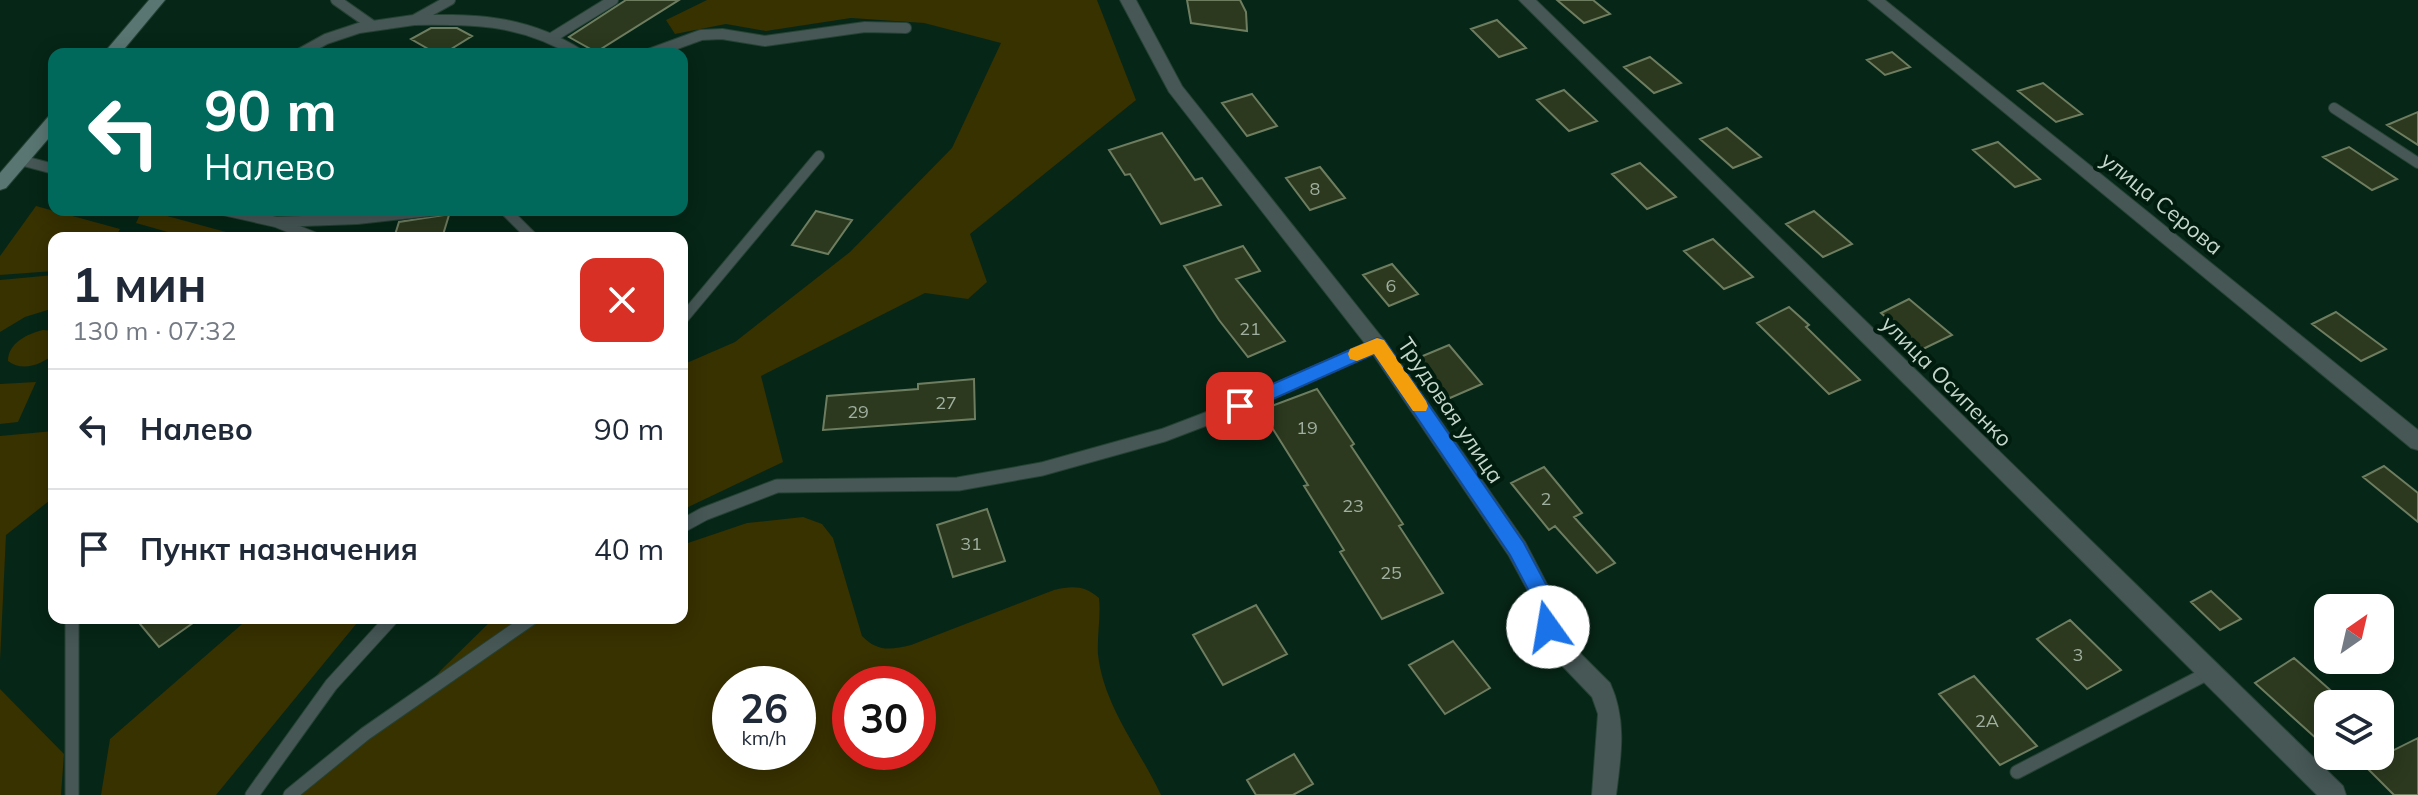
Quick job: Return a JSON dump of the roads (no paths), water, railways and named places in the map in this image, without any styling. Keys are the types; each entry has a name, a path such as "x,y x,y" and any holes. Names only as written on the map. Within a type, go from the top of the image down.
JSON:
{"main road":[{"path":"116,48 157,0"},
{"path":"0,184 48,128"}],"street":[{"name":"Трудовая улица","path":"1128,0 1175,88 1377,345 1517,549 1539,590 1548,627 1557,645 1602,691 1610,714 1604,795"},
{"name":"улица Осипенко","path":"1527,0 2334,795"},
{"name":"улица Серова","path":"1876,0 2418,442"}],"lane":[{"path":"336,0 373,26"},
{"path":"414,20 450,0"},
{"path":"553,37 613,0"},
{"path":"310,48 326,39 373,26 414,20 509,24 553,37 570,48"},
{"path":"665,48 701,35 722,34 765,41 850,28 906,28"},
{"path":"2334,108 2418,163"},
{"path":"688,313 819,156"},
{"path":"20,160 48,167"},
{"path":"250,216 301,232"},
{"path":"276,222 384,216"},
{"path":"511,216 527,232"},
{"path":"688,523 777,486 958,484 1042,469 1164,435 1240,406 1377,345"},
{"path":"72,624 72,795"},
{"path":"252,795 331,685 387,624"},
{"path":"290,795 365,734 523,624"},
{"path":"2017,772 2208,673"}]}
